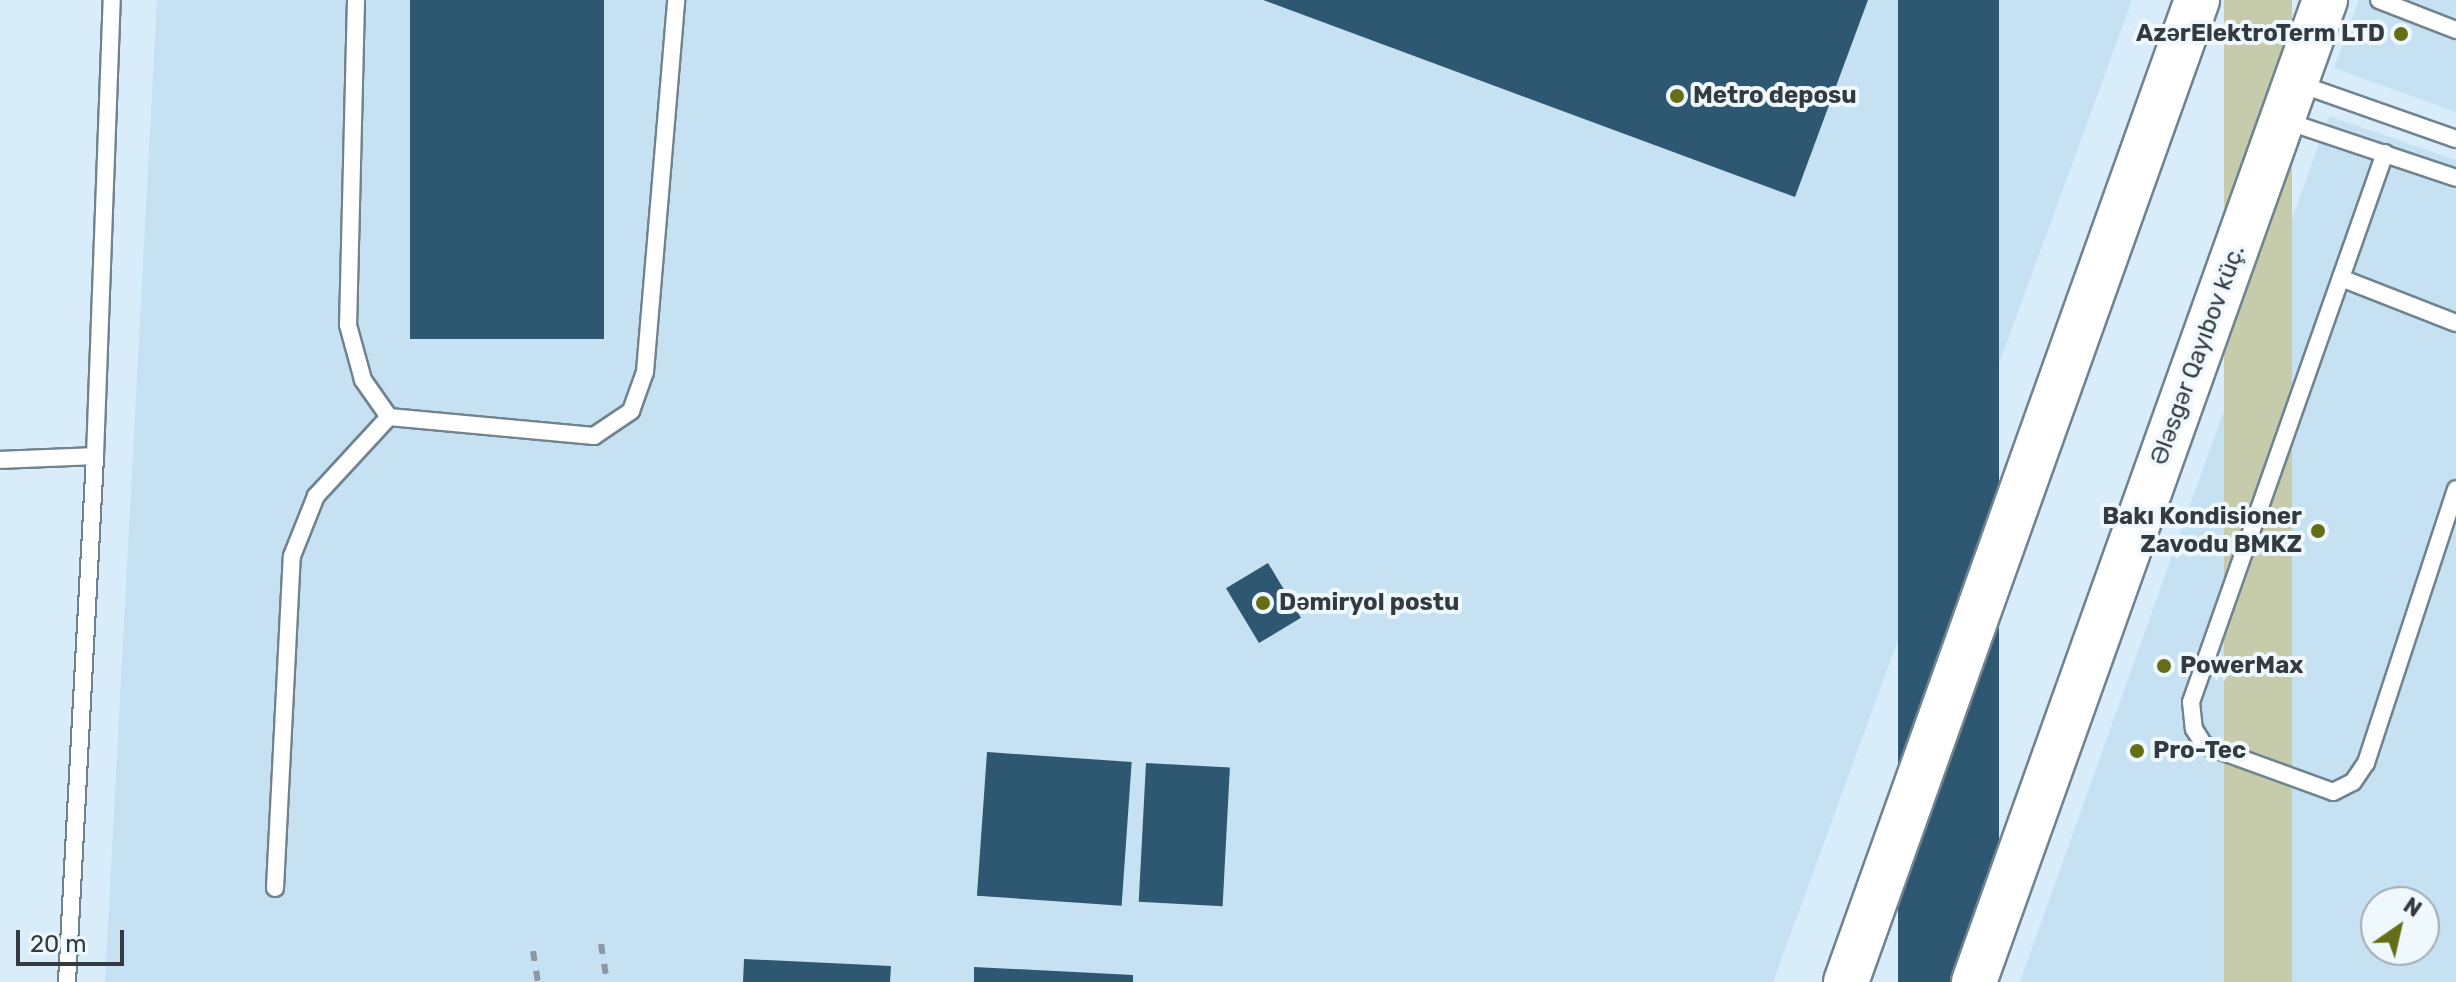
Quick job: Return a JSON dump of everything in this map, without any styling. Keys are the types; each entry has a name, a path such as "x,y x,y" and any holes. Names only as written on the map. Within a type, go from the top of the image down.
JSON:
{"main road":[{"path":"1846,982 2197,0"},
{"name":"Ələsgər Qayıbov küç.","path":"1974,982 2325,0"}],"lane":[{"path":"67,982 95,456 112,0"},
{"path":"356,0 348,325 363,380 389,417 594,436 631,411 645,372 676,0"},
{"path":"2379,0 2456,30"},
{"path":"2288,101 2456,139"},
{"path":"2288,101 2385,153 2456,178"},
{"path":"2385,153 2191,702 2194,729 2204,745 2333,792 2353,782 2366,763 2456,489"},
{"path":"2341,278 2456,323"},
{"path":"275,888 292,556 316,496 389,417"},
{"path":"0,460 95,456"}],"shaded area":[{"path":"157,0 2132,0 1773,982 105,982"},
{"name":"AzərElektroTerm LTD","path":"2359,0 2456,0 2456,112 2334,68"},
{"name":"Bakı Kondisioner Zavodu BMKZ","path":"2329,116 2456,160 2456,982 2020,982"}],"green space":[{"path":"2224,0 2292,0 2292,982 2224,982"}],"building":[{"path":"410,0 604,0 604,339 410,339"},
{"name":"Metro deposu","path":"1263,0 1868,0 1795,197"},
{"path":"1898,0 1999,0 1999,982 1898,982"},
{"name":"Dəmiryol postu","path":"1268,563 1301,618 1259,643 1226,588"},
{"path":"987,752 1132,762 1122,906 977,896"},
{"path":"1146,763 1230,767 1223,906 1139,902"},
{"path":"744,959 891,966 890,982 743,982"},
{"path":"974,967 1133,975 1133,982 974,982"}],"railway":[{"path":"601,944 607,982"},
{"path":"533,951 538,982"}],"place":[{"name":"AzərElektroTerm LTD","path":"2401,34"},
{"name":"Metro deposu","path":"1677,96"},
{"name":"Bakı Kondisioner Zavodu BMKZ","path":"2318,531"},
{"name":"Dəmiryol postu","path":"1263,603"},
{"name":"PowerMax","path":"2164,666"},
{"name":"Pro-Tec","path":"2137,751"}]}
